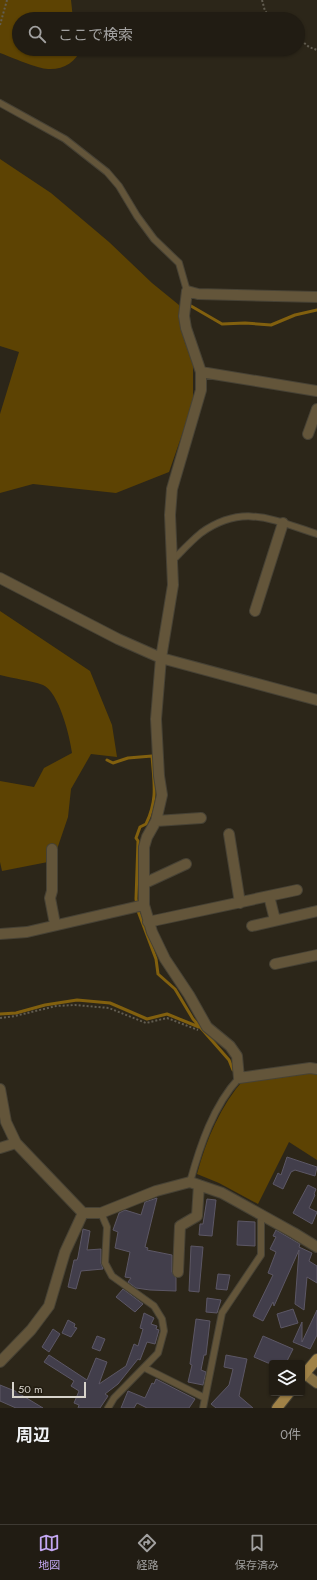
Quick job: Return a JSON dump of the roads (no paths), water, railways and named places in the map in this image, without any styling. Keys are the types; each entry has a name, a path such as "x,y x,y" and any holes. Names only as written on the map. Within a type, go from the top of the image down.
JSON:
{"main road":[{"path":"305,1374 317,1359"},
{"path":"277,1408 287,1396"}],"street":[{"path":"317,296 198,294 187,291 184,316 186,328 201,372 201,390 172,489 170,515 173,585 161,658 156,719 159,776 162,795 156,821 147,837 144,847 144,905 148,922 165,959 189,995 207,1027 230,1046 237,1056 239,1078 310,1068 317,1069"},
{"path":"201,372 317,391"},
{"path":"308,434 317,410"},
{"path":"255,610 283,524"},
{"path":"0,578 118,639 161,658 317,700"},
{"path":"156,821 201,818"},
{"path":"229,834 240,902"},
{"path":"52,849 52,891 50,898 55,924"},
{"path":"145,883 186,864"},
{"path":"148,922 297,890"},
{"path":"269,896 275,920"},
{"path":"0,934 27,932 55,924 144,905"},
{"path":"252,926 317,911"},
{"path":"274,964 317,955"},
{"path":"0,1089 6,1122 16,1143 83,1213 101,1213 156,1191 195,1183 222,1193 317,1247"},
{"path":"0,1148 16,1143"},
{"path":"178,1272 180,1226 197,1216 195,1183"},
{"path":"0,1362 31,1330 49,1306 65,1252 83,1213"},
{"path":"305,1377 317,1383"}],"lane":[{"path":"0,103 65,139 107,172 119,186 137,216 154,239 179,263 187,291"},
{"path":"172,561 200,534 218,523 233,517 246,515 266,518 317,534"},
{"path":"195,1183 199,1149 227,1091 239,1078"},
{"path":"101,1213 107,1228 105,1263 112,1276 154,1306 162,1319 164,1331 158,1353 146,1368 114,1398 108,1408"},
{"path":"203,1408 222,1313 261,1255 261,1214"},
{"path":"146,1368 205,1398"}],"waterway":[{"path":"191,306 222,324 245,323 271,325 295,315 317,310"},
{"path":"107,760 113,763 128,758 152,756 154,799 146,824 140,827 136,838 138,841 136,899 138,911 156,959 158,974 175,989 193,1019 229,1060 233,1070"},
{"path":"0,1014 16,1013 45,1005 77,1000 110,1003 147,1019 167,1014 199,1027"}]}
